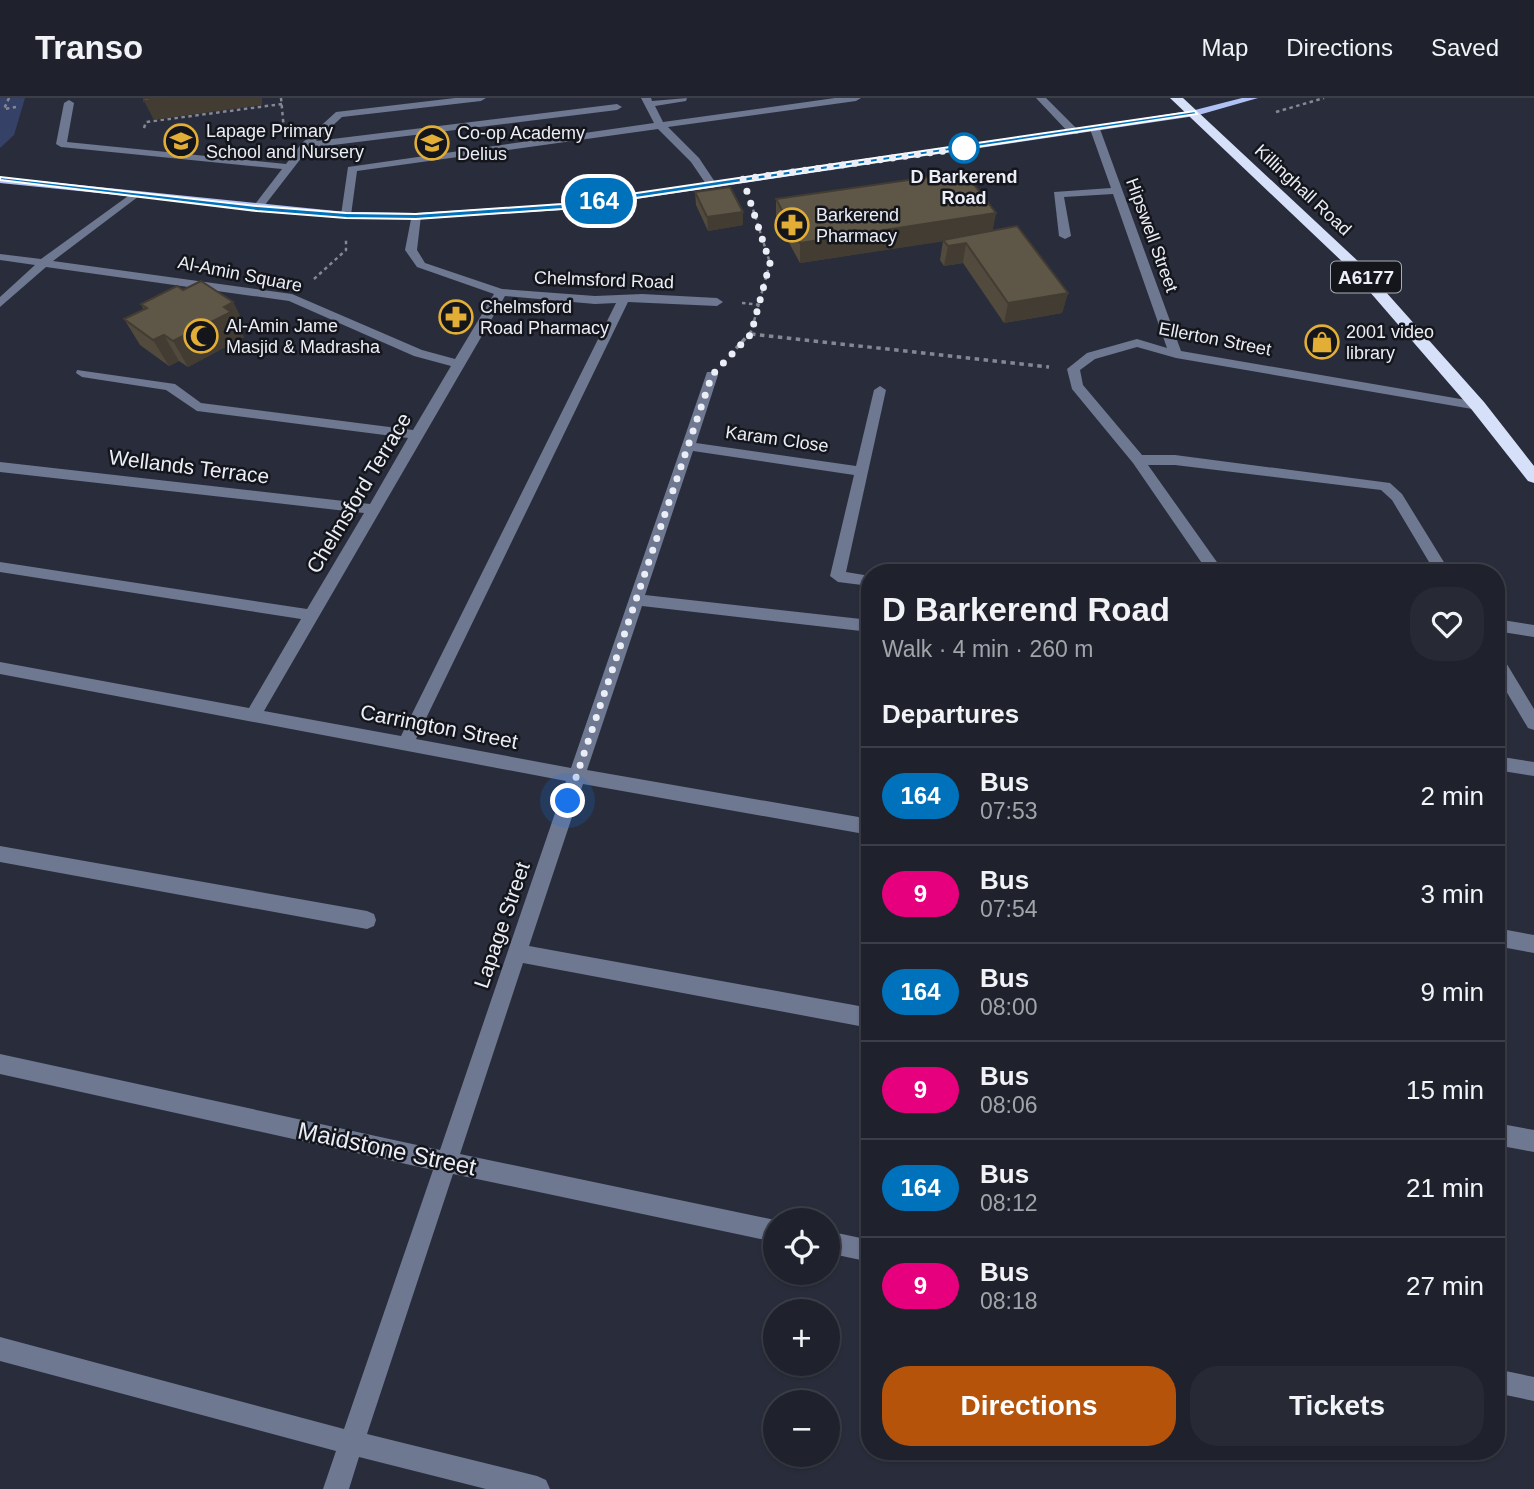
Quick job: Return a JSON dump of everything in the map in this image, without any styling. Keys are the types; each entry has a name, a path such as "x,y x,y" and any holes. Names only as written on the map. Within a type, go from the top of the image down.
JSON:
{"highway":[{"name":"Killinghall Road","path":"1176,98 1355,265 1478,406 1534,477"}],"main road":[{"path":"0,180 346,215 416,216 562,207 1095,129 1195,113 1253,98"}],"street":[{"path":"257,208 306,145 339,114 481,98"},
{"path":"346,215 352,169 856,98"},
{"path":"1041,98 1074,132"},
{"path":"683,99 647,101 660,126 695,160 712,185"},
{"path":"69,103 61,144 289,167"},
{"path":"306,145 617,107"},
{"name":"Hipswell Street","path":"1095,129 1176,354"},
{"path":"1065,236 1058,194 1117,191"},
{"path":"0,303 46,261 135,194"},
{"name":"Chelmsford Road","path":"416,216 411,250 421,265 501,292 595,300 717,302"},
{"name":"Al-Amin Square","path":"0,257 46,261 171,284 292,298 418,353 460,364"},
{"name":"Chelmsford Terrace","path":"253,715 501,292"},
{"path":"405,744 624,299"},
{"name":"Ellerton Street","path":"1073,369 1091,356 1137,343 1176,354 1478,406"},
{"path":"1073,369 1077,386 1138,460 1210,564"},
{"path":"82,373 170,387 197,407 417,435"},
{"name":"Lapage Street","path":"336,1489 712,375"},
{"path":"861,580 838,576 880,390"},
{"name":"Karam Close","path":"688,446 860,471"},
{"path":"1138,460 1175,460 1385,486 1397,496 1438,564"},
{"name":"Wellands Terrace","path":"0,467 373,509"},
{"path":"0,568 311,615"},
{"path":"636,600 704,610 823,619 861,625"},
{"path":"1505,626 1534,631"},
{"name":"Carrington Street","path":"0,668 577,776 861,825"},
{"path":"1505,675 1534,723"},
{"path":"1505,764 1534,769"},
{"path":"0,853 367,920"},
{"path":"1505,939 1534,944"},
{"path":"517,953 861,1016"},
{"name":"Maidstone Street","path":"0,1064 446,1163 763,1229"},
{"path":"1505,1136 1534,1141"},
{"path":"840,1245 861,1249"},
{"path":"0,1349 351,1443 537,1489"},
{"path":"1505,1383 1534,1389"}],"path":[{"path":"9,98 5,109 16,107"},
{"path":"144,129 146,122 282,104"},
{"path":"712,375 751,334 770,263 743,179"},
{"path":"292,298 346,250 346,215"},
{"path":"751,334 1073,369"}],"shaded area":[{"path":"0,98 25,98 14,135 0,148"}],"building":[{"path":"144,98 165,98 144,101"},
{"path":"964,172 996,213 800,243 776,199"},
{"path":"730,187 743,212 707,217 695,192"},
{"path":"1017,226 1068,293 1008,303 966,243 948,246 943,240"},
{"path":"201,281 233,302 224,307 231,312 173,341 164,335 153,340 124,319 147,308 141,304 177,286 183,290"}],"bus line":[{"name":"164","path":"0,180 47,183 257,208 346,215 416,216 562,207 1195,113"}],"place":[{"name":"Lapage Primary School and Nursery","path":"181,141"},
{"name":"Co-op Academy Delius","path":"432,143"},
{"name":"D Barkerend Road","path":"964,148"},
{"name":"Barkerend Pharmacy","path":"792,225"},
{"name":"Chelmsford Road Pharmacy","path":"456,317"},
{"name":"Al-Amin Jame Masjid & Madrasha","path":"201,336"},
{"name":"2001 video library","path":"1322,342"}],"route":[{"path":"568,801 712,375 751,334 761,305 770,263 743,179 972,147 964,148"}]}
